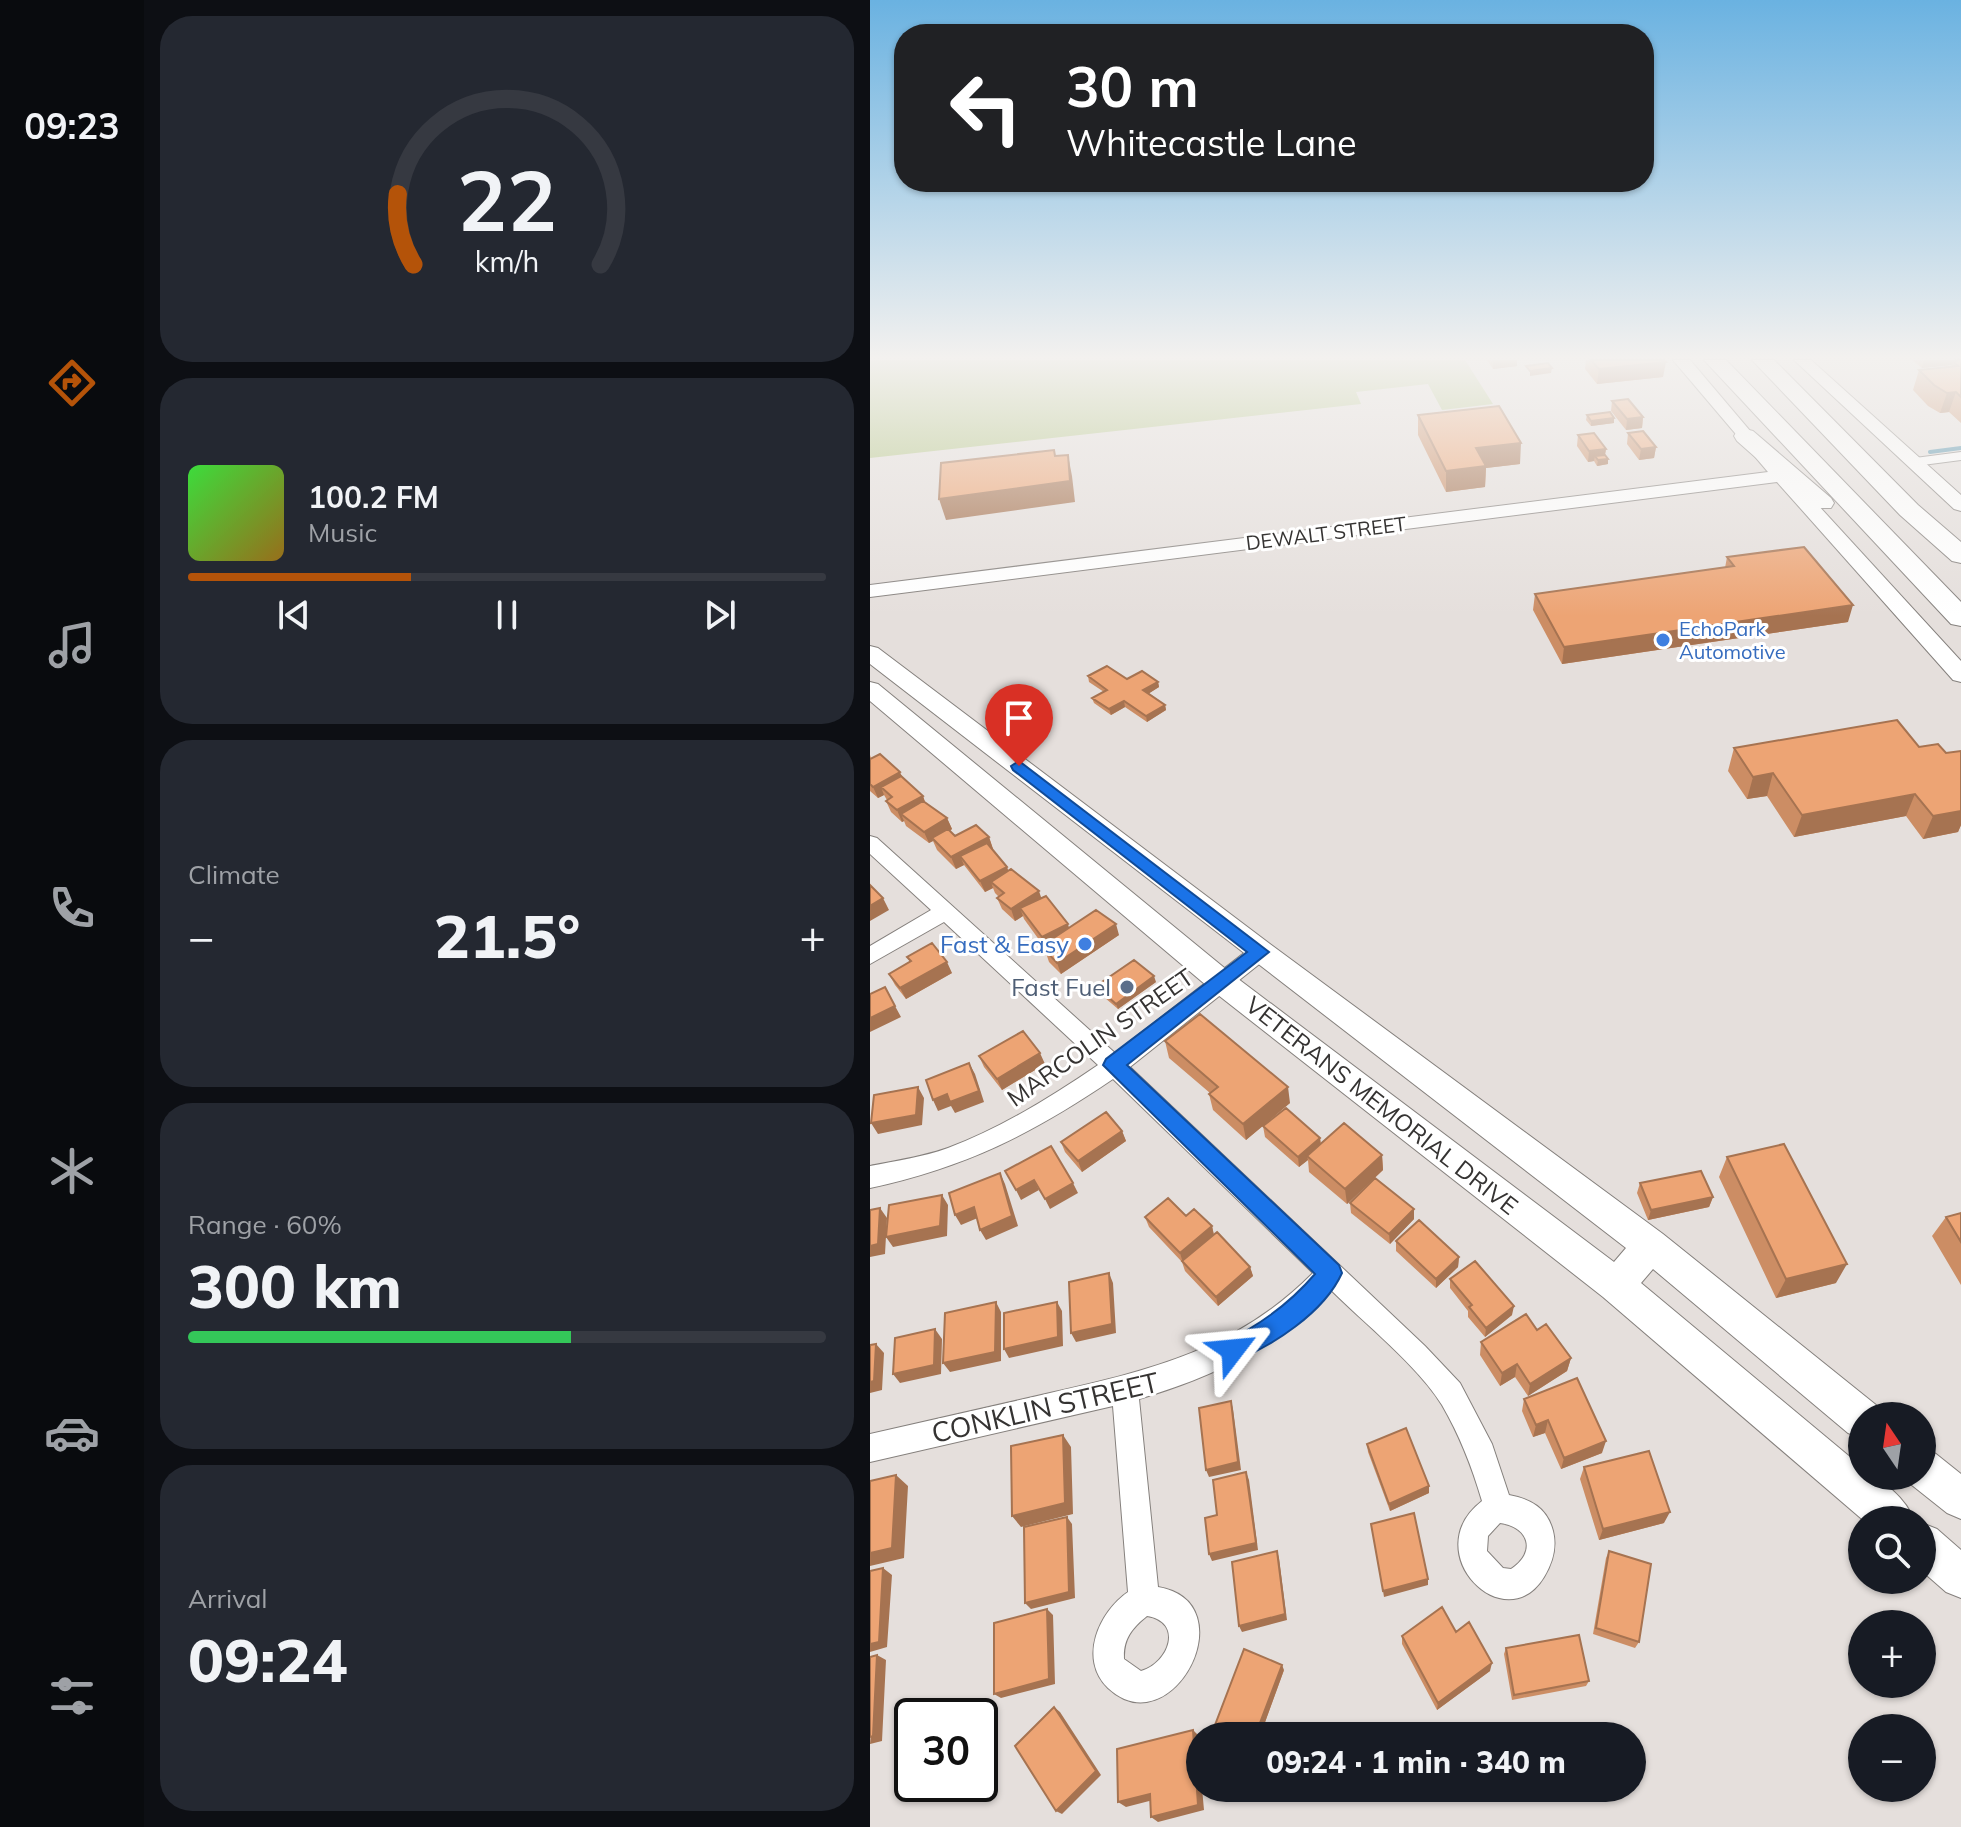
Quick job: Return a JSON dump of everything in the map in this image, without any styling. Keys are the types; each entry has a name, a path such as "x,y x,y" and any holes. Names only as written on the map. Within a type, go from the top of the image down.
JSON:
{"highway":[{"path":"1756,445 1961,620"},
{"path":"1795,445 1961,620"},
{"path":"1825,445 1961,581"},
{"path":"1845,445 1909,510 1961,555"},
{"path":"1856,445 1961,530"}],"main road":[{"path":"1754,445 1961,675"},
{"path":"1896,445 1961,505"},
{"name":"DEWALT STREET","path":"870,591 1782,476"},
{"name":"VETERANS MEMORIAL DRIVE","path":"870,653 1651,1246 1848,1408"},
{"name":"VETERANS MEMORIAL DRIVE","path":"870,689 1223,983 1616,1285 1877,1506"},
{"path":"963,766 995,748"},
{"path":"1616,1285 1651,1246"},
{"path":"1936,1479 1961,1499"},
{"path":"1936,1556 1961,1577"}],"street":[{"path":"1915,462 1961,456"},
{"path":"870,843 1113,1065 1383,1320 1450,1393 1482,1454 1498,1508"},
{"path":"870,956 946,911"},
{"name":"MARCOLIN STREET","path":"870,1177 952,1157 1019,1127 1068,1098 1260,952"},
{"name":"CONKLIN STREET","path":"870,1448 1125,1390 1182,1374 1258,1338 1307,1300 1330,1273"},
{"path":"1125,1390 1144,1600"}],"green space":[{"path":"870,445 986,445 870,458"}],"building":[{"path":"1433,445 1501,445 1476,448 1486,466 1446,471"},
{"path":"1585,445 1603,445 1606,449 1589,451"},
{"path":"1638,445 1656,447 1641,449"},
{"path":"1054,450 1055,456 1068,455 1070,481 939,499 941,463"},
{"path":"1605,455 1608,459 1598,460 1595,456"},
{"path":"1804,547 1853,605 1564,647 1535,594 1734,566 1727,557"},
{"path":"1107,666 1127,679 1142,671 1158,682 1143,690 1165,705 1146,716 1124,701 1109,709 1092,698 1107,690 1088,676"},
{"path":"1897,720 1919,747 1938,744 1946,753 1961,751 1961,811 1933,816 1915,794 1802,815 1773,773 1753,777 1734,748"},
{"path":"880,754 900,772 873,787 870,784 870,759"},
{"path":"901,776 923,796 897,810 886,801 892,797 881,787"},
{"path":"923,801 947,818 924,832 901,814"},
{"path":"976,825 989,837 951,857 932,838 948,829 955,836"},
{"path":"987,843 1007,867 980,881 960,856"},
{"path":"1011,869 1039,891 1011,909 997,898 1004,893 991,882"},
{"path":"870,885 883,898 870,906"},
{"path":"1046,896 1068,924 1042,937 1020,908"},
{"path":"1096,910 1116,924 1057,963 1045,950 1046,943"},
{"path":"932,943 947,962 900,988 889,974 911,961 907,957"},
{"name":"Fast Fuel","path":"1134,960 1154,976 1116,1004 1096,986"},
{"path":"885,987 895,1006 870,1018 870,994"},
{"path":"1200,1014 1288,1087 1243,1124 1209,1094 1218,1087 1165,1041"},
{"path":"1023,1031 1040,1053 997,1079 979,1056"},
{"path":"969,1063 979,1091 950,1102 947,1094 933,1100 926,1080"},
{"path":"918,1087 916,1115 871,1123 874,1095"},
{"path":"1286,1108 1320,1138 1298,1157 1263,1126"},
{"path":"1106,1112 1122,1131 1078,1161 1061,1142"},
{"path":"1344,1123 1382,1155 1345,1189 1307,1156"},
{"path":"1784,1144 1847,1264 1786,1279 1727,1157"},
{"path":"1051,1146 1073,1183 1045,1199 1034,1180 1016,1190 1005,1171"},
{"path":"1701,1171 1713,1197 1651,1210 1640,1183"},
{"path":"1000,1173 1012,1216 980,1230 974,1207 955,1215 949,1193"},
{"path":"1375,1178 1414,1209 1389,1234 1350,1203"},
{"path":"942,1195 940,1226 886,1237 889,1205"},
{"path":"1168,1198 1186,1216 1194,1209 1212,1226 1180,1253 1145,1217"},
{"path":"880,1208 878,1244 870,1246 870,1210"},
{"path":"1961,1213 1961,1242 1946,1217"},
{"path":"1419,1220 1459,1257 1436,1279 1396,1241"},
{"path":"1217,1232 1250,1267 1216,1297 1182,1261"},
{"path":"1475,1261 1514,1306 1486,1328 1450,1279"},
{"path":"1109,1273 1112,1324 1071,1333 1069,1282"},
{"path":"996,1302 995,1352 943,1363 945,1313"},
{"path":"1057,1302 1058,1337 1004,1349 1004,1313"},
{"path":"1526,1314 1537,1330 1546,1324 1571,1358 1530,1384 1517,1364 1502,1373 1481,1342"},
{"path":"935,1329 934,1365 893,1374 895,1338"},
{"path":"876,1344 874,1381 870,1382 870,1345"},
{"path":"1577,1378 1606,1441 1564,1458 1548,1420 1536,1425 1524,1399"},
{"path":"1231,1401 1238,1462 1206,1470 1199,1408"},
{"path":"1406,1428 1429,1486 1389,1504 1367,1444"},
{"path":"1063,1435 1065,1503 1012,1516 1011,1446"},
{"path":"1649,1451 1670,1512 1603,1529 1584,1467"},
{"path":"1246,1472 1256,1543 1209,1554 1205,1518 1217,1515 1213,1480"},
{"path":"896,1475 892,1548 870,1553 870,1481"},
{"path":"1414,1513 1428,1579 1383,1591 1371,1524"},
{"path":"1067,1517 1069,1592 1025,1603 1024,1527"},
{"path":"1277,1551 1285,1614 1239,1626 1232,1562"},
{"path":"1609,1551 1651,1564 1639,1642 1596,1628"},
{"path":"883,1568 879,1642 870,1644 870,1571"},
{"path":"1442,1607 1456,1632 1469,1622 1492,1663 1438,1703 1402,1636"},
{"path":"1047,1609 1049,1679 994,1694 994,1623"},
{"path":"1579,1635 1589,1681 1514,1695 1506,1648"},
{"path":"1244,1649 1282,1665 1260,1722 1216,1722"},
{"path":"877,1655 873,1736 870,1737 870,1657"},
{"path":"1054,1707 1096,1771 1056,1811 1015,1746"},
{"path":"1186,1732 1186,1802 1198,1802 1198,1805 1151,1817 1150,1794 1118,1802 1117,1749"}],"waterway":[{"path":"1930,452 1961,448"}],"place":[{"name":"EchoPark Automotive","path":"1663,640"},
{"name":"Fast & Easy","path":"1085,944"},
{"name":"Fast Fuel","path":"1127,987"}],"route":[{"path":"1019,766 1260,952 1113,1065 1330,1273 1307,1300 1258,1338 1233,1350"}]}
